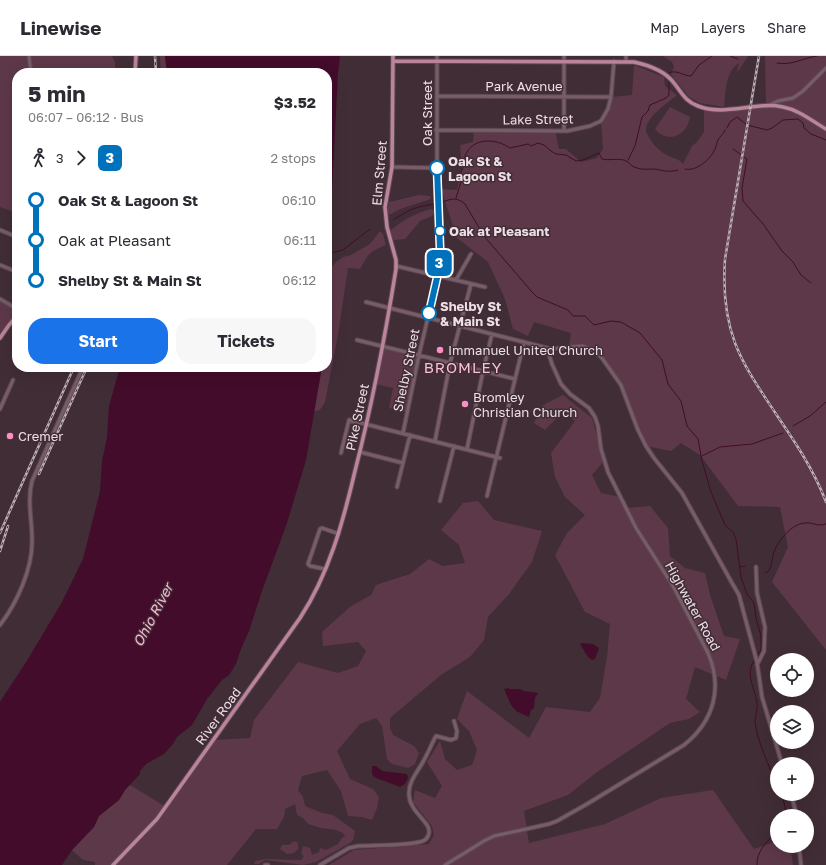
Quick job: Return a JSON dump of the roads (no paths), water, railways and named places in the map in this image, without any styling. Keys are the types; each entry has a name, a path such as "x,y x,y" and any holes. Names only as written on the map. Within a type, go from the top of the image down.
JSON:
{"main road":[{"path":"135,68 136,56"},
{"name":"Elm Street","path":"393,56 392,167 386,202 386,220 396,266"},
{"path":"393,62 634,62 648,66 669,78 686,99 697,106 721,110 756,106 782,106 794,110 826,129"},
{"name":"Pike Street","path":"325,569 339,534 367,424 390,307 396,266"},
{"path":"0,338 12,321"},
{"name":"River Road","path":"113,865 157,819 300,618 317,589 325,569"}],"street":[{"path":"29,56 30,68"},
{"name":"Oak Street","path":"437,56 436,130 440,241"},
{"path":"564,56 564,130"},
{"path":"626,56 626,61"},
{"name":"Lake Street","path":"436,130 572,130 590,126 601,121 608,109 611,97 614,61"},
{"path":"766,106 778,101 793,98 803,91 825,68 822,66"},
{"name":"Park Avenue","path":"436,96 611,97"},
{"path":"392,167 437,168"},
{"path":"0,230 12,235"},
{"name":"Shelby Street","path":"403,433 418,355 438,275 440,241"},
{"path":"456,280 471,254"},
{"path":"0,265 12,270"},
{"path":"396,266 485,287"},
{"path":"435,441 450,363 471,284"},
{"path":"0,299 12,306"},
{"path":"366,302 547,348 555,349 574,346 587,347 597,352 619,381 646,446 682,493 739,595 757,664 762,697 780,757"},
{"path":"467,449 492,334"},
{"path":"357,340 515,379"},
{"path":"487,496 498,458 524,342"},
{"name":"Highwater Road","path":"445,865 484,840 494,836 557,821 614,788 684,745 693,737 706,721 713,703 715,681 713,663 673,586 636,528 608,472 601,449 598,426 595,417 589,408 570,394 561,384 547,348"},
{"path":"0,625 10,611 19,592 32,552 30,492 32,481 81,372"},
{"path":"0,409 13,380"},
{"path":"340,453 349,420 498,458"},
{"path":"397,487 410,435"},
{"path":"440,501 454,446"},
{"path":"360,452 403,463"},
{"path":"325,569 308,564 320,529 322,528 339,534"},
{"path":"756,567 757,593 764,620 765,632 764,650 757,664"},
{"path":"320,865 351,847 409,843 426,839 429,834 429,828 414,809 409,792 412,782 436,736 451,740 456,738 457,731 454,721"},
{"path":"800,853 801,865"}],"water":[{"path":"165,56 340,56 332,191 332,68 166,68"},
{"name":"Ohio River","path":"119,372 321,372 306,460 287,523 249,631 236,664 229,675 222,680 207,699 192,725 177,737 164,754 146,764 140,771 140,774 125,790 119,800 99,816 94,827 72,850 62,865 0,865 0,702 62,602 83,559 100,491 102,461 107,438 109,406"},
{"path":"580,644 593,644 599,648 595,659 592,660 588,657"},
{"path":"508,688 538,693 535,698 534,708 531,710 529,717 516,711 511,705 504,689"},
{"path":"372,766 376,766 382,771 407,774 408,778 405,784 400,787 374,777 372,774"}],"waterway":[{"path":"669,73 677,72 691,76 699,65 712,56"},
{"path":"730,56 738,59"},
{"path":"777,63 792,63 817,56"},
{"path":"628,160 635,146 642,117 648,111 650,105 666,98 669,95 669,82"},
{"path":"727,128 730,122 737,117 747,125 767,130 783,120 798,119 803,123 804,128 811,134 826,140"},
{"path":"685,169 694,169 707,161 716,148 717,141 725,130"},
{"path":"456,198 461,182 459,177 464,165 466,154 471,147 487,141 493,141 510,148 528,144 531,146 538,143 544,145 556,154 566,155 576,161 583,160 599,153 602,159 624,160 633,167 639,169 668,171 678,170"},
{"path":"733,149 747,159 742,188 743,201 764,225 782,251 793,262 801,275 811,283"},
{"path":"440,203 447,200 456,199 465,204 484,236 537,297 568,310 573,316 585,316 594,325 611,321 621,322 640,333 662,360 668,384 681,401 687,426 698,439 702,461 711,492 725,525 733,532 736,539 741,577 747,594 754,603 761,636 761,650 757,656"},
{"path":"393,220 414,209 437,204"},
{"path":"332,253 343,250 370,229"},
{"path":"793,426 810,416 826,402"},
{"path":"702,456 720,447 752,444 783,433"},
{"path":"765,573 769,571 774,552 779,543 790,530 795,526 805,523 820,525 826,524"},
{"path":"740,567 745,566"},
{"path":"755,659 750,670 751,681 757,703 755,722 758,736 770,768"},
{"path":"784,801 785,809"},
{"path":"757,865 758,855 770,838"}],"railway":[{"path":"155,56 156,68"},
{"path":"759,56 725,259 724,281 727,312 735,343 748,371 804,456 826,502"},
{"path":"0,533 72,372"},
{"path":"39,474 85,372"},
{"path":"0,551 8,526"}],"place":[{"name":"Oak St & Lagoon St","path":"437,168"},
{"name":"Oak at Pleasant","path":"440,231"},
{"name":"Shelby St & Main St","path":"429,313"},
{"name":"Immanuel United Church","path":"440,350"},
{"name":"Bromley Christian Church","path":"465,404"},
{"name":"Cremer","path":"10,436"}],"district":[{"name":"BROMLEY","path":"463,368"}]}
